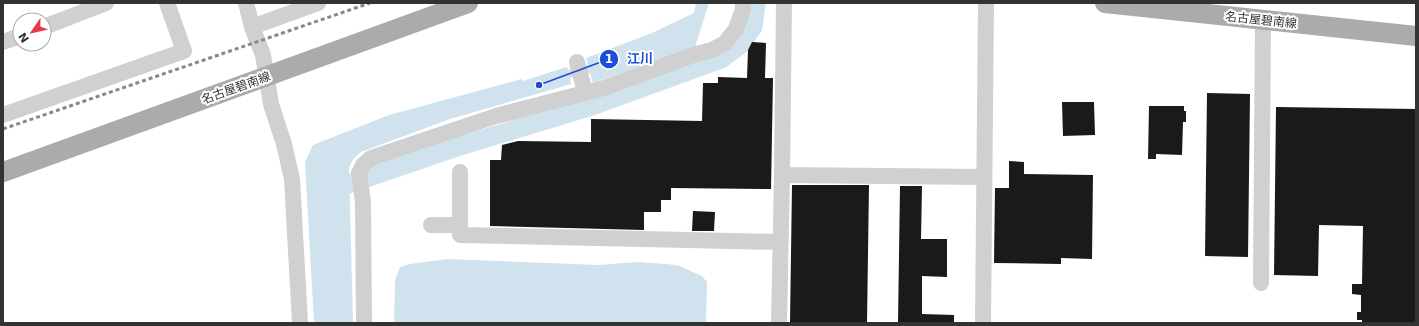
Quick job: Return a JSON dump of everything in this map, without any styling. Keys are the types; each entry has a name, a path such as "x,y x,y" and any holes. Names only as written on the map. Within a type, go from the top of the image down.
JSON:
{"main road":[{"name":"名古屋碧南線","path":"3,172 468,3"},
{"name":"名古屋碧南線","path":"1105,3 1216,9 1263,20 1416,36"}],"street":[{"path":"52,23 106,3"},
{"path":"3,115 184,51 167,3"},
{"path":"246,3 252,27 263,55 271,104 284,144 292,179 300,323"},
{"path":"252,27 318,3"},
{"path":"364,323 363,202 359,173 367,162 381,154 496,116 604,88 696,54 712,50 725,43 736,28 743,10 743,3"},
{"path":"779,323 784,3"},
{"path":"983,323 986,3"},
{"path":"1261,283 1263,20"},
{"path":"577,62 585,92"},
{"path":"460,172 460,235 780,242"},
{"path":"782,175 984,177"},
{"path":"431,225 460,225"}],"water":[{"path":"696,3 709,3 695,47 593,83 590,73 570,78 571,84 450,119 361,152 353,159 349,168 353,323 314,323 305,162 313,145 389,115 522,79 523,81 567,67 568,70 588,65 586,58 652,33 694,13"},
{"path":"448,259 598,265 639,262 677,265 702,276 707,282 706,323 394,323 395,280 400,267 410,264"}],"building":[{"path":"752,42 766,43 765,78 773,78 771,189 671,188 671,200 661,200 661,212 644,212 644,230 490,226 490,160 501,160 502,145 518,141 591,142 591,119 702,121 703,83 718,83 718,77 747,78 748,50"},
{"path":"1207,93 1250,94 1248,257 1205,256"},
{"path":"1062,102 1094,102 1095,135 1063,136"},
{"path":"1149,106 1184,106 1184,111 1186,111 1186,122 1183,122 1182,155 1156,154 1156,159 1148,159"},
{"path":"1276,107 1416,109 1416,323 1362,323 1362,320 1357,320 1357,312 1361,312 1361,295 1352,294 1352,284 1362,284 1363,226 1319,225 1318,276 1274,275"},
{"path":"1009,161 1024,162 1024,174 1093,175 1092,259 1061,258 1061,264 994,263 995,188 1009,188"},
{"path":"792,185 869,185 867,323 790,323"},
{"path":"900,186 922,186 921,239 947,239 947,277 922,276 922,314 954,315 954,323 898,323"},
{"path":"693,211 715,212 714,231 692,231"}],"waterway":[{"path":"328,191 457,147 589,107 721,59 740,45 753,27 756,3"}],"railway":[{"path":"3,129 370,3"}],"place":[{"name":"江川","path":"539,85"}]}
